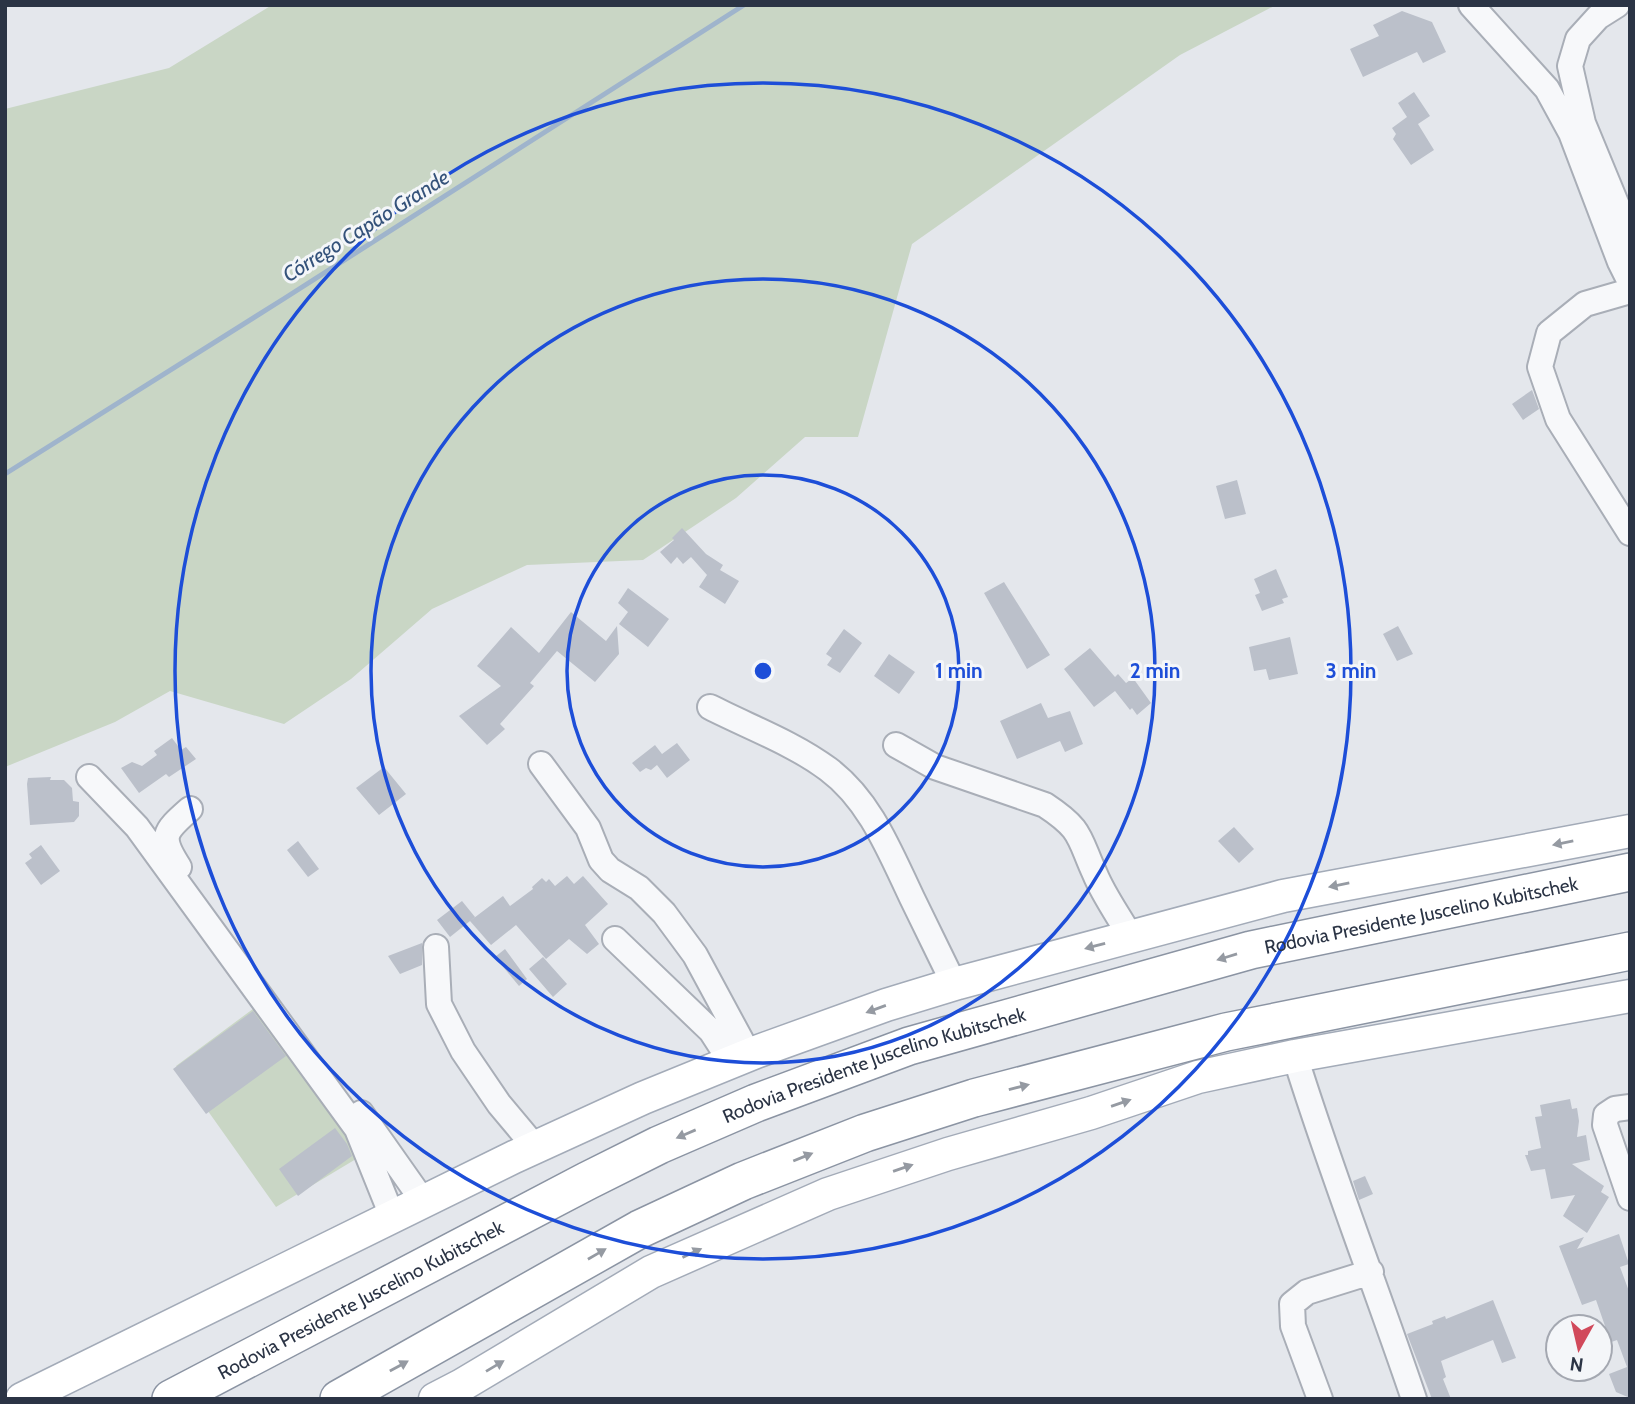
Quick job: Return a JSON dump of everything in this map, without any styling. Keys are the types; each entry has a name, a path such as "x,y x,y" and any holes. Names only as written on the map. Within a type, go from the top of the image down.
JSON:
{"highway":[{"name":"Rodovia Presidente Juscelino Kubitschek","path":"171,1399 659,1145 756,1103 909,1046 1251,950 1630,872"},
{"path":"339,1399 640,1229 743,1181 865,1133 974,1098 1226,1032 1630,951"}],"main road":[{"path":"22,1399 535,1147 740,1058 886,1005 954,984 1283,896 1630,831"},
{"path":"435,1399 650,1272 828,1194 1198,1077 1295,1056 1630,996"}],"street":[{"path":"1471,5 1547,89 1571,133 1630,282"},
{"path":"1617,5 1598,17 1578,39 1570,66 1583,123 1621,215 1630,265"},
{"path":"1630,290 1585,304 1549,333 1540,367 1558,419 1630,533"},
{"path":"710,707 814,760 853,792 873,819 954,984"},
{"path":"896,745 935,767 1045,805 1060,815 1081,837 1095,875 1130,936"},
{"path":"541,764 588,828 601,860 610,870 629,880 648,897 695,955 740,1058"},
{"path":"89,777 137,827 357,1129 392,1216"},
{"path":"190,809 171,826 166,836 166,846 238,951 362,1114 423,1201"},
{"path":"615,939 740,1058"},
{"path":"436,947 439,1004 463,1051 499,1104 535,1147"},
{"path":"1295,1056 1323,1146 1371,1272 1414,1399"},
{"path":"1630,1107 1615,1109 1606,1115 1605,1125 1630,1198"},
{"path":"1320,1399 1293,1326 1292,1304 1307,1292 1371,1272"}],"green space":[{"path":"272,5 1276,5 1180,55 912,244 858,437 805,437 736,498 643,560 527,565 432,609 351,679 284,724 170,691 115,722 5,767 5,109 169,68"},
{"path":"265,1000 371,1150 276,1207 176,1066"}],"building":[{"path":"1402,11 1432,22 1446,52 1423,63 1417,52 1363,77 1350,49 1379,36 1373,25"},
{"path":"1414,92 1430,116 1418,124 1434,150 1411,165 1393,139 1396,134 1392,128 1407,117 1398,103"},
{"path":"1532,390 1539,409 1523,420 1512,404"},
{"path":"1237,480 1246,514 1225,519 1216,486"},
{"path":"682,528 706,554 723,565 720,570 739,581 725,604 699,587 707,575 691,557 683,564 677,557 671,564 660,552 674,540 672,538"},
{"path":"1276,569 1288,597 1282,599 1284,603 1262,611 1255,595 1260,593 1254,579"},
{"path":"1004,582 1050,655 1027,669 984,593"},
{"path":"628,588 669,619 648,647 619,624 628,612 618,603"},
{"path":"571,612 606,641 617,626 619,654 595,682 557,651 530,683 534,686 500,724 505,729 487,745 459,716 501,686 477,666 511,627 539,653"},
{"path":"1398,626 1413,654 1397,661 1383,634"},
{"path":"844,629 862,643 840,673 827,665 832,658 826,654"},
{"path":"1290,637 1298,674 1269,680 1266,669 1254,671 1249,647"},
{"path":"1090,648 1115,677 1118,674 1126,683 1133,678 1151,703 1137,715 1115,691 1094,707 1064,669"},
{"path":"889,654 915,672 899,694 874,676"},
{"path":"1041,703 1048,718 1070,711 1083,744 1065,752 1060,741 1017,759 1000,721"},
{"path":"172,738 181,750 186,747 196,759 169,777 166,774 139,793 121,768 132,762 142,766 157,755 154,751"},
{"path":"677,743 690,760 667,778 657,765 651,770 646,768 640,772 632,763 655,745 662,754"},
{"path":"384,767 406,794 379,815 356,788"},
{"path":"51,777 50,780 64,780 72,788 73,801 79,802 79,816 74,822 30,825 28,778"},
{"path":"1234,827 1254,849 1239,863 1218,841"},
{"path":"298,841 319,869 308,877 287,850"},
{"path":"41,845 60,871 41,885 25,863 32,858 29,854"},
{"path":"567,876 574,884 583,876 608,904 585,925 599,944 587,954 569,939 546,959 516,925 491,945 470,921 503,896 510,906 533,889 542,878 546,882 549,879 555,886"},
{"path":"462,901 475,917 450,937 437,920"},
{"path":"422,943 422,965 400,974 388,956"},
{"path":"505,949 527,979 519,986 495,957"},
{"path":"543,957 567,984 553,997 529,969"},
{"path":"253,1011 286,1056 206,1114 173,1069"},
{"path":"1570,1099 1572,1109 1577,1108 1577,1137 1586,1135 1590,1160 1572,1164 1604,1186 1601,1192 1609,1197 1587,1233 1563,1216 1575,1195 1551,1199 1545,1169 1531,1171 1525,1155 1528,1155 1528,1151 1541,1148 1535,1117 1542,1116 1540,1105"},
{"path":"335,1128 352,1156 298,1196 279,1169"},
{"path":"1365,1176 1373,1194 1359,1200 1353,1181"},
{"path":"1619,1234 1629,1264 1620,1267 1630,1294 1630,1398 1616,1392 1612,1383 1614,1372 1627,1367 1617,1340 1614,1341 1614,1313 1600,1313 1596,1300 1582,1305 1559,1246 1584,1237 1577,1249"},
{"path":"1493,1300 1516,1358 1502,1363 1493,1340 1441,1361 1446,1377 1443,1379 1451,1399 1432,1399 1407,1334 1433,1324 1432,1321 1445,1316 1446,1319"}],"waterway":[{"name":"Córrego Capão Grande","path":"5,474 744,5"}]}
